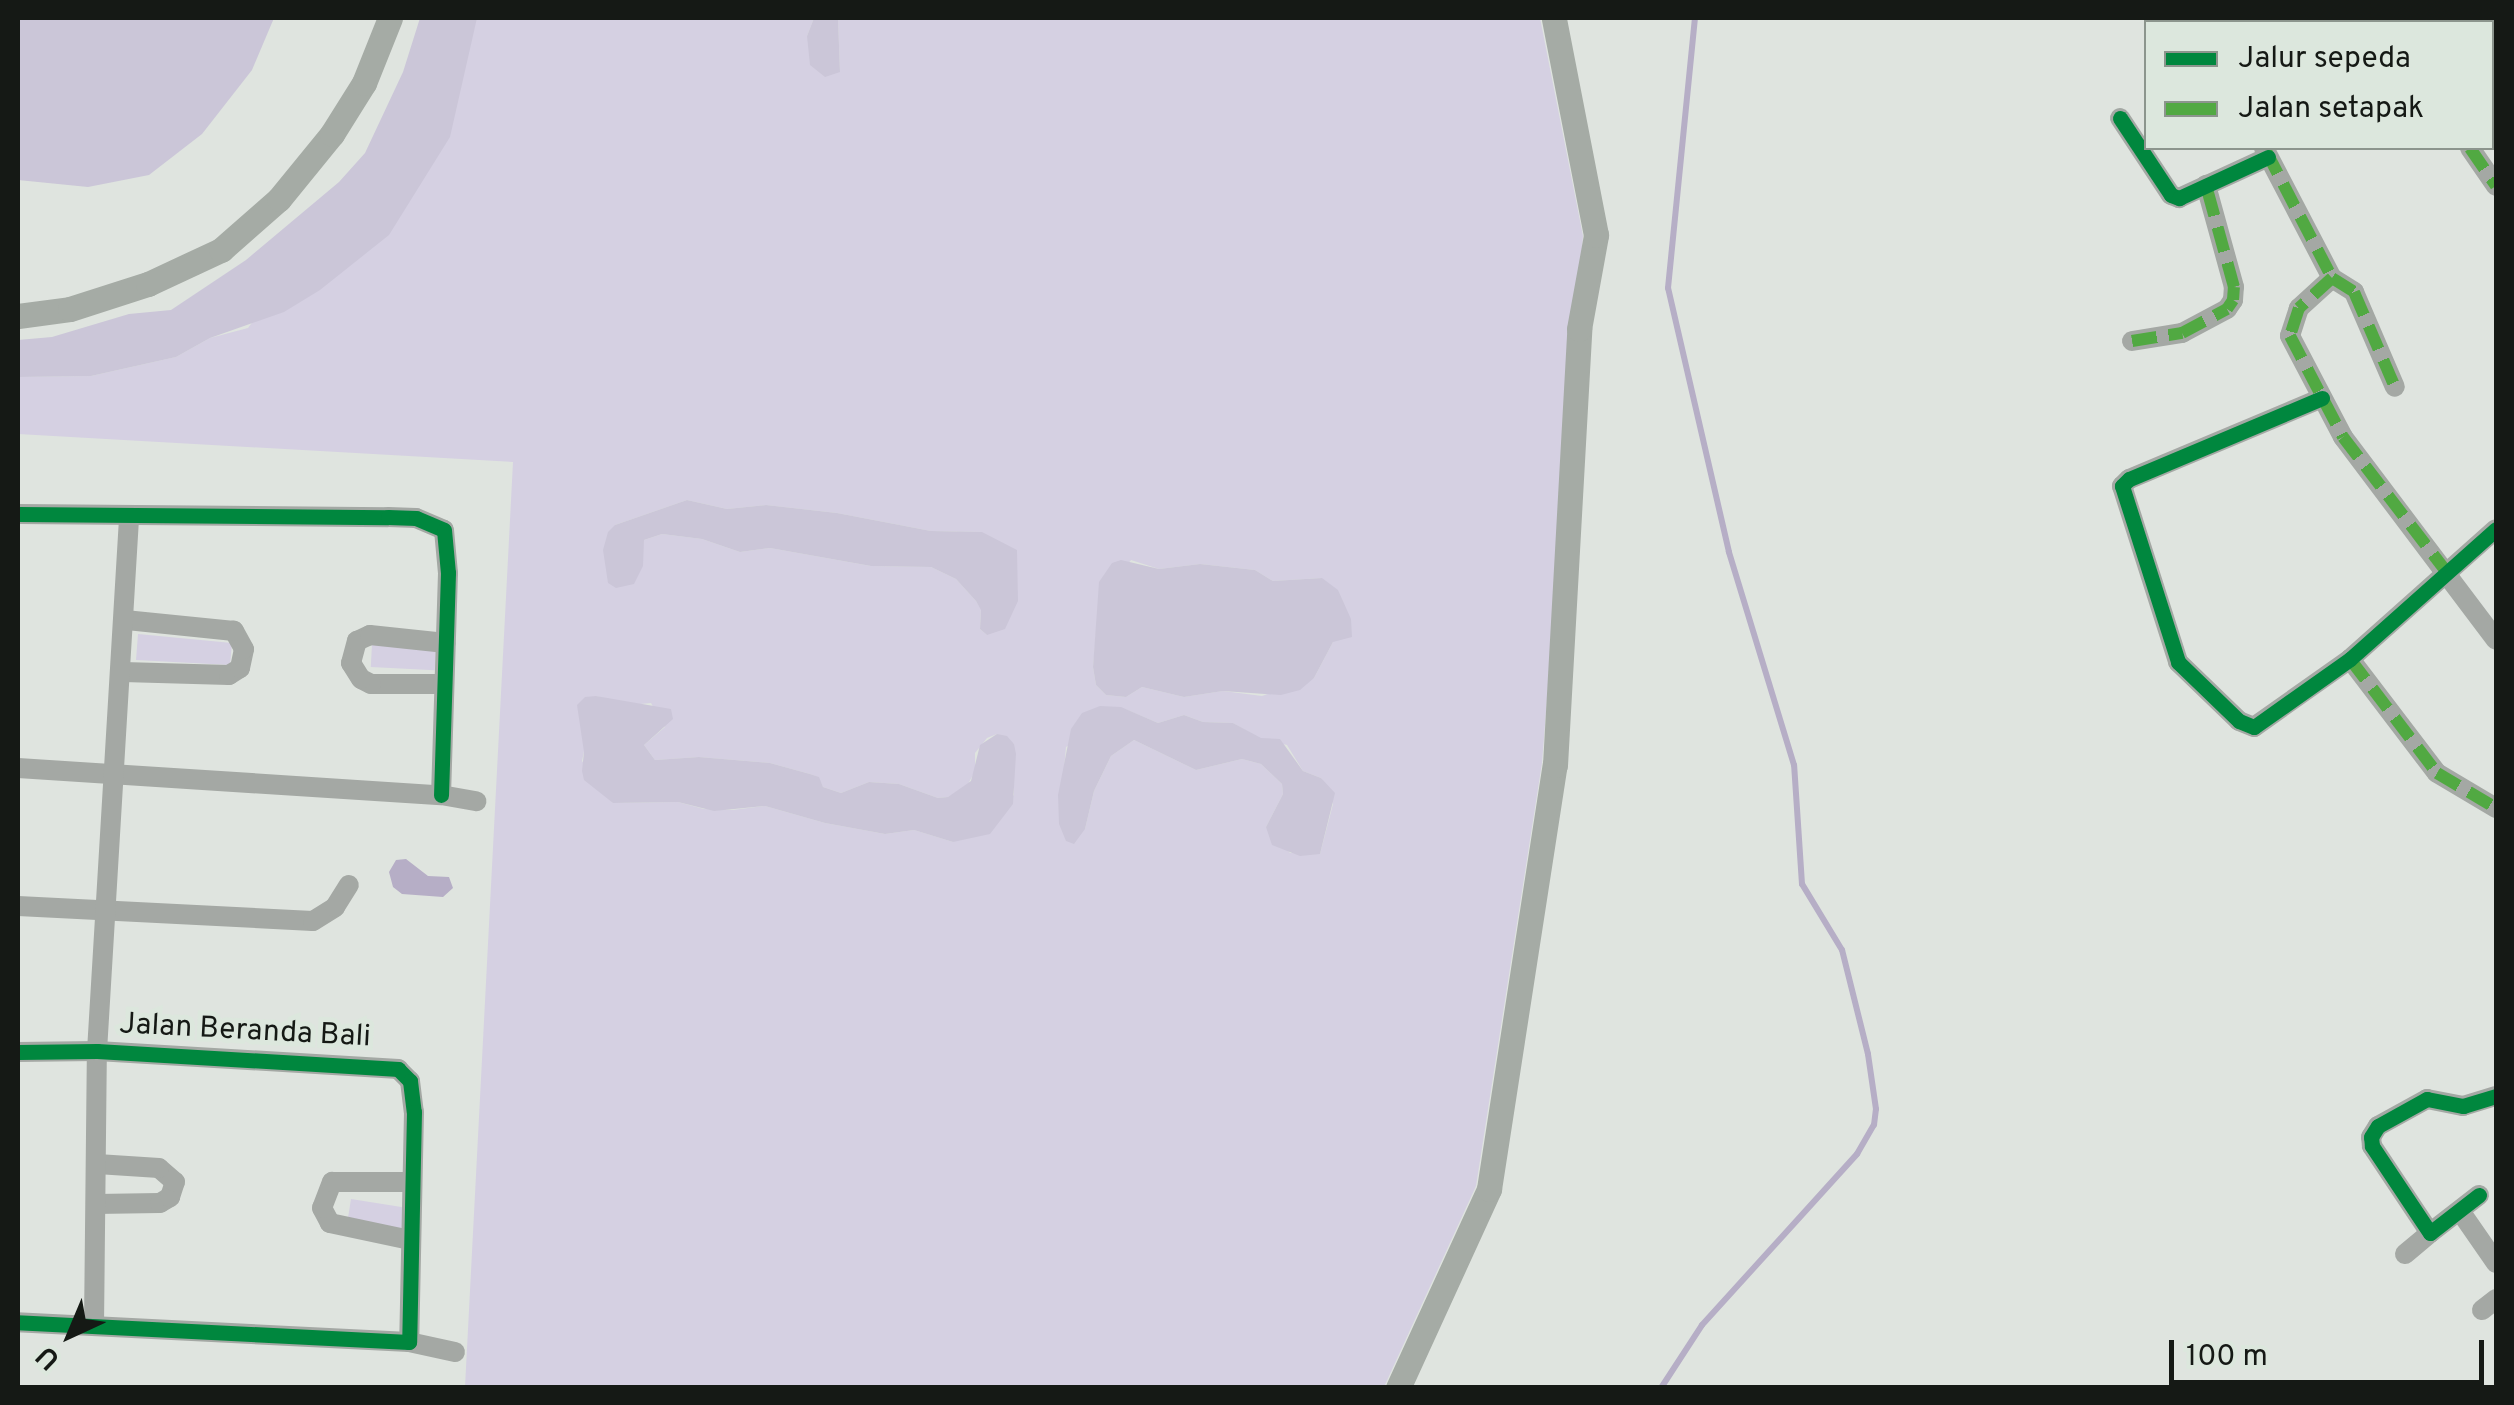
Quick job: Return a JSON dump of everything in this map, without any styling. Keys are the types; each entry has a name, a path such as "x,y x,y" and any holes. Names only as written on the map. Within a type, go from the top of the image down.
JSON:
{"main road":[{"path":"18,316 70,309 148,284 221,250 280,198 332,134 364,83 390,18"},
{"path":"1398,1388 1488,1189 1554,765 1579,329 1596,236 1554,18"}],"street":[{"path":"2120,118 2171,195 2179,198 2266,152 2332,278 2354,292 2396,387"},
{"path":"2471,150 2496,186"},
{"path":"2132,341 2182,333 2227,309 2233,300 2234,287 2206,185"},
{"path":"2332,278 2299,308 2290,336 2344,438 2496,640"},
{"path":"2322,398 2129,479 2122,486 2178,662 2239,721 2250,728 2258,726 2350,659 2496,529"},
{"path":"18,514 129,518 388,517 433,523 444,530 446,643 441,795"},
{"name":"Jalan Beranda Bali","path":"94,1326 97,1051 123,672 129,518"},
{"path":"123,672 229,674 240,668 244,649 234,631 125,620"},
{"path":"442,684 371,684 361,680 351,662 357,641 370,635 446,643"},
{"path":"2350,659 2437,773 2496,808"},
{"path":"18,768 441,795 476,801"},
{"path":"18,906 313,920 336,906 349,886"},
{"name":"Jalan Beranda Bali","path":"18,1052 97,1051 398,1068 413,1091 408,1342"},
{"path":"2430,1234 2372,1146 2371,1137 2378,1126 2427,1099 2463,1106 2496,1096"},
{"path":"96,1204 160,1203 170,1196 175,1182 159,1168 97,1164"},
{"path":"410,1240 330,1224 322,1208 332,1182 411,1182"},
{"path":"2405,1254 2480,1195"},
{"path":"2460,1210 2496,1263"},
{"path":"18,1322 408,1342 455,1352"}],"shaded area":[{"path":"18,18 274,18 252,70 202,134 149,175 88,187 18,180"},
{"path":"420,18 477,18 450,137 389,235 320,290 284,312 210,338 176,357 91,376 18,377 18,340 52,337 129,314 171,310 246,260 339,182 365,153 403,72"},
{"path":"477,18 814,18 807,36 840,72 838,18 1540,18 1583,236 1542,763 1476,1186 1384,1387 465,1387 513,462 18,434 18,377 91,376 176,357 210,338 248,328","holes":["687,500 727,509 766,505 837,513 931,531 982,532 987,635 980,629 981,609 976,601 956,579 931,567 871,566 770,548 740,552 702,539 662,534 644,540 641,556 615,525","1131,560 1159,569 1200,564 1255,570 1273,581 1322,578 1333,642 1314,678 1262,696 1223,691 1184,697 1142,687 1126,697 1106,695 1096,685 1093,667 1099,601","596,696 630,705 651,703 665,727 644,745 655,760 699,757 770,763 818,777 823,787 841,793 869,782 899,784 938,798 948,797 966,788 975,771 975,753 987,738 997,734 1014,744 1014,795 953,842 914,830 885,834 825,823 765,806 732,810 704,809 678,802 613,803 582,761","1125,709 1158,723 1184,715 1203,722 1233,723 1261,739 1287,745 1303,771 1321,778 1333,804 1320,854 1290,853 1266,827 1283,794 1282,784 1261,764 1242,759 1196,770 1134,740 1111,756 1094,791 1085,829 1059,824 1066,747"]},
{"path":"814,18 838,18 840,72 825,77 810,65 807,36"},
{"path":"687,500 727,509 766,505 837,513 931,531 982,532 1017,550 1018,601 1005,629 987,635 980,629 981,610 976,601 956,579 931,567 871,566 770,548 740,552 702,539 662,534 644,540 643,566 634,584 616,588 608,583 603,550 608,532 615,525"},
{"path":"1121,560 1159,569 1200,564 1255,570 1273,581 1322,578 1338,590 1351,619 1352,637 1333,642 1314,678 1300,690 1281,695 1223,691 1184,697 1142,687 1126,697 1106,695 1096,685 1093,667 1099,582 1112,563"},
{"path":"138,634 232,643 230,665 136,660"},
{"path":"372,644 436,647 435,670 371,667"},
{"path":"585,697 671,709 673,719 644,745 655,760 699,757 770,763 819,777 823,787 841,793 869,782 899,784 938,798 948,797 971,781 980,745 997,734 1007,736 1016,754 1013,804 990,834 953,842 914,830 885,834 825,823 765,806 714,811 678,802 613,803 584,780 582,771 584,752 577,705"},
{"path":"1100,706 1121,707 1158,723 1184,715 1203,722 1233,723 1261,738 1280,739 1303,771 1321,778 1335,793 1320,854 1300,856 1272,845 1266,827 1283,794 1282,784 1261,764 1242,759 1196,770 1134,740 1111,756 1094,791 1085,829 1074,844 1066,841 1059,824 1058,795 1071,729 1082,713"},
{"path":"406,859 428,876 449,877 453,888 443,897 402,894 393,887 389,872 396,860"},
{"path":"351,1199 409,1208 405,1234 347,1225"}],"waterway":[{"path":"1661,1388 1702,1325 1857,1154 1874,1125 1876,1109 1868,1054 1842,950 1802,884 1794,765 1729,552 1668,288 1695,18"}],"marked path":[{"path":"2406,20 2410,18"},
{"path":"2471,150 2496,186"},
{"path":"2266,151 2332,278 2299,308 2290,336 2343,437 2448,574 2444,577"},
{"path":"2132,341 2182,333 2227,309 2233,300 2234,287 2206,185"},
{"path":"2332,278 2354,292 2395,387"},
{"path":"2350,659 2437,773 2496,808"}],"cycle path":[{"path":"2120,118 2171,195 2179,198 2268,157"},
{"path":"2322,398 2129,479 2122,486 2178,662 2239,721 2254,727 2350,659 2496,529"},
{"path":"18,514 416,518 444,530 448,573 441,795"},
{"path":"18,1052 97,1051 398,1069 410,1081 414,1112 409,1342 18,1322"},
{"path":"2479,1195 2430,1233 2372,1146 2371,1137 2378,1126 2427,1099 2463,1106 2496,1096"}]}
